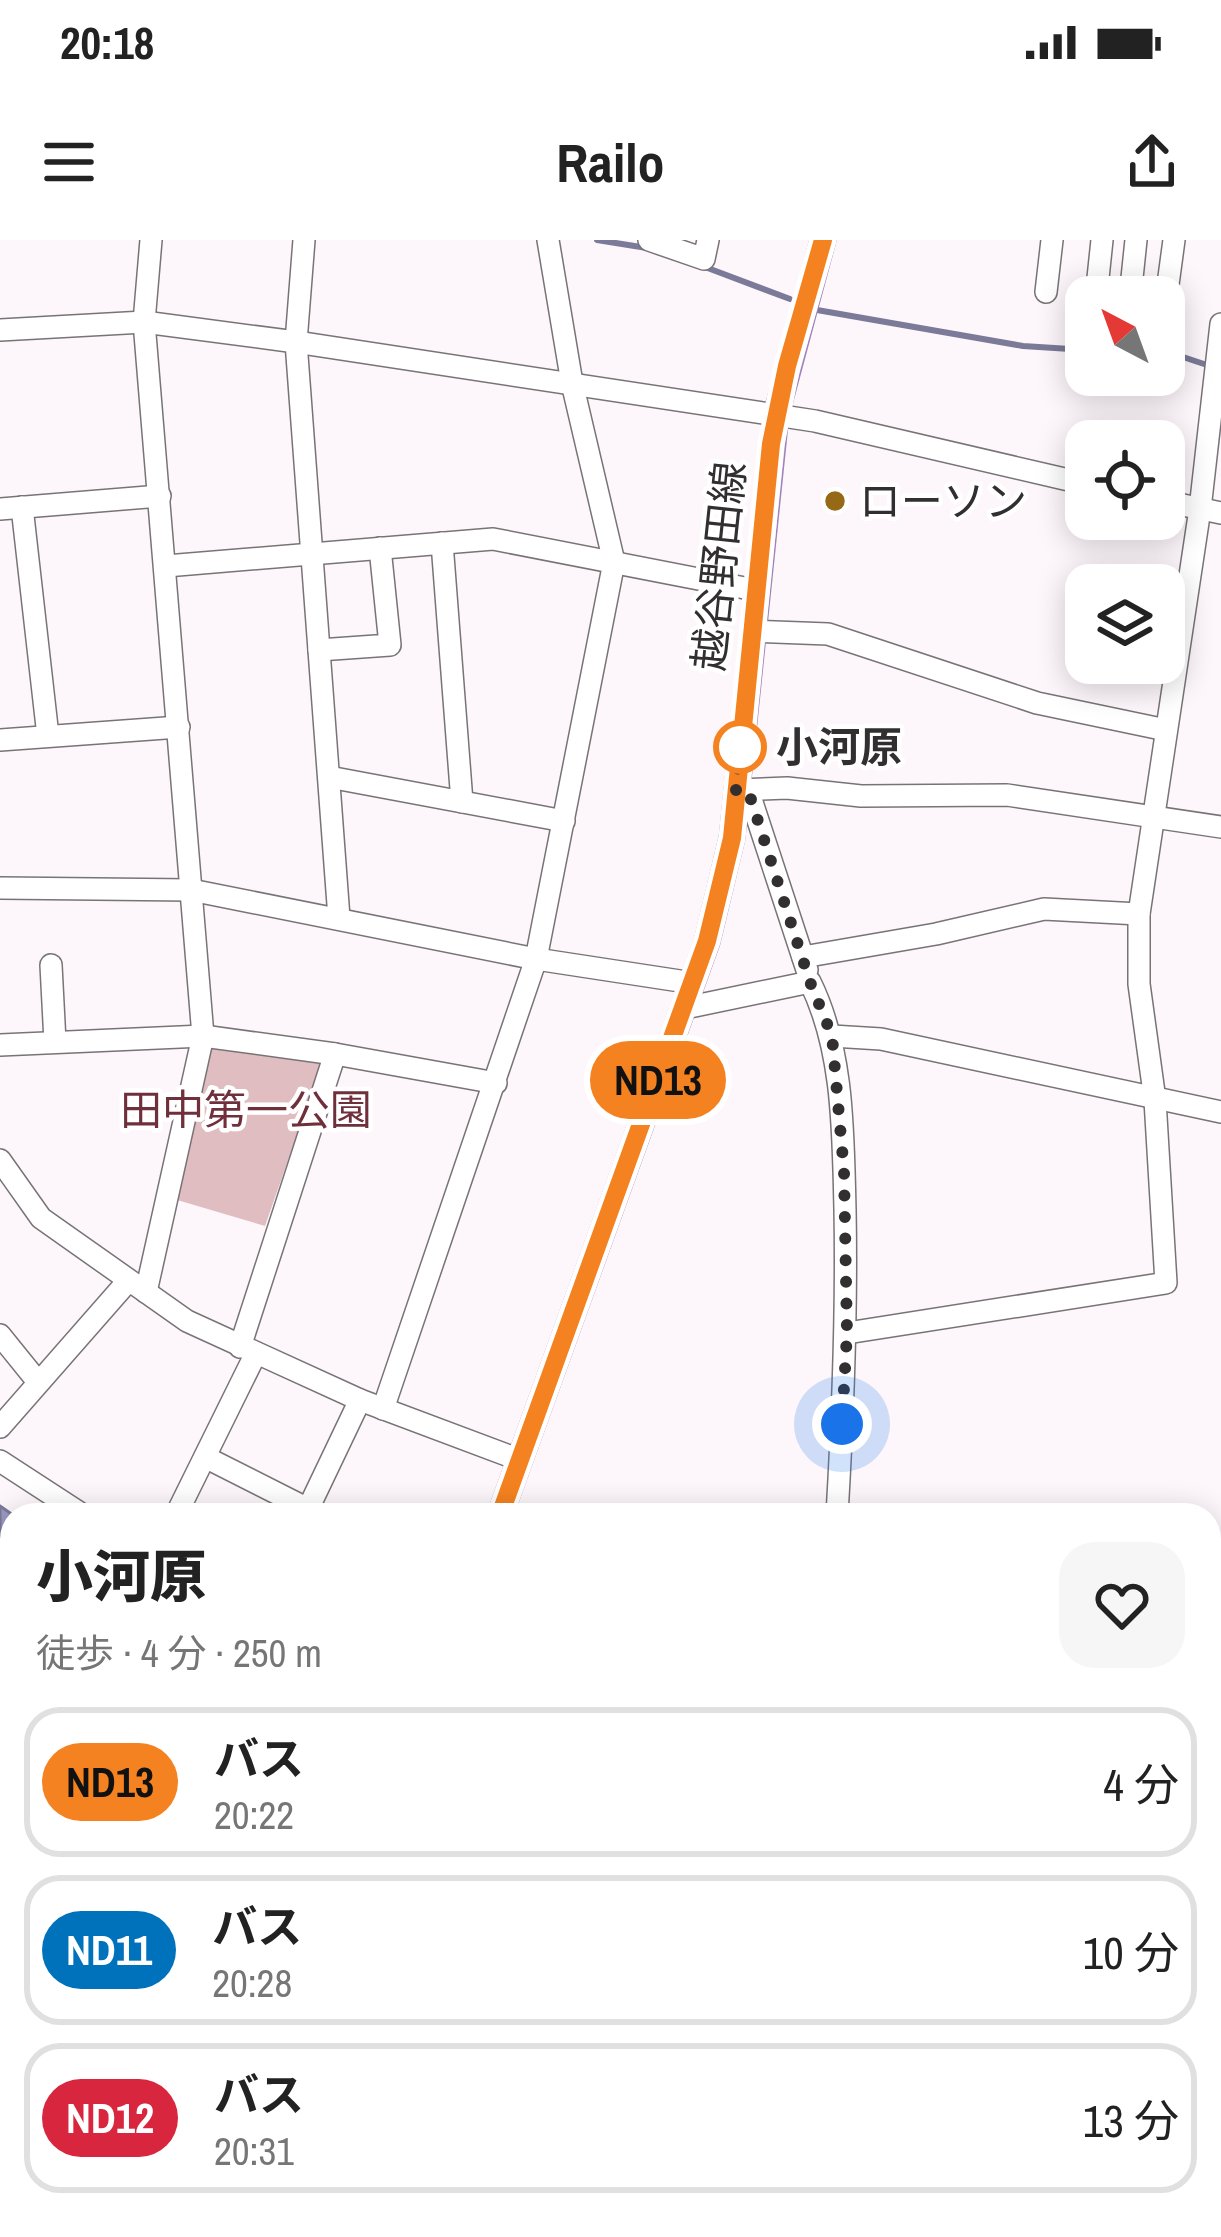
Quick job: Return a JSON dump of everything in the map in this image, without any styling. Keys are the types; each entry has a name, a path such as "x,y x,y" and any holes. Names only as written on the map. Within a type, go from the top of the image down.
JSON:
{"main road":[{"name":"越谷野田線","path":"504,1503 685,1008 720,899 742,790 755,590 776,415 823,240"}],"street":[{"path":"0,1427 38,1382 137,1287 203,1036 144,322 151,240"},
{"path":"304,240 296,342 339,918"},
{"path":"383,1409 536,958 614,562 572,383 548,240"},
{"path":"649,240 704,259 708,240"},
{"path":"1046,292 1052,240"},
{"path":"1098,276 1102,240"},
{"path":"1132,276 1136,240"},
{"path":"1169,276 1174,240"},
{"path":"0,330 144,322 296,342 776,415 1065,479"},
{"path":"847,1333 1166,1283 1155,1100 1139,984 1138,914 1166,730 1210,511 1221,325"},
{"path":"48,736 11,508 160,496"},
{"path":"166,566 493,538 755,590"},
{"path":"442,543 462,802"},
{"path":"319,650 390,645 380,548"},
{"path":"752,631 828,634 1037,703 1166,730"},
{"path":"0,740 178,727"},
{"path":"329,777 564,821"},
{"path":"838,1503 847,1333 844,1171 832,1036 742,790 787,788 861,796 1007,795 1221,827"},
{"path":"0,888 191,890 536,958 693,983"},
{"path":"803,957 1044,910 1138,914"},
{"path":"51,965 55,1042"},
{"path":"685,1008 810,982"},
{"path":"0,1045 203,1036 496,1082"},
{"path":"832,1036 881,1039 1221,1112"},
{"path":"182,1503 248,1350 334,1054"},
{"path":"0,1160 41,1218 187,1322 360,1400 520,1460"},
{"path":"0,1335 38,1382"},
{"path":"311,1503 360,1400"},
{"path":"205,1456 296,1503"},
{"path":"0,1461 65,1503"}],"green space":[{"name":"田中第一公園","path":"202,1042 322,1063 265,1226 167,1197"}],"waterway":[{"path":"597,240 647,248"},
{"path":"705,267 790,299"},
{"path":"817,310 1023,346 1065,349"},
{"path":"1185,358 1213,367"}],"bus line":[{"name":"ND13","path":"504,1503 685,1008 720,899 732,838 771,444 787,366 823,240"}],"place":[{"name":"ローソン","path":"835,501"},
{"name":"小河原","path":"740,747"}],"route":[{"path":"740,747 736,790 748,790 832,1036 844,1171 847,1333 842,1424"}]}
